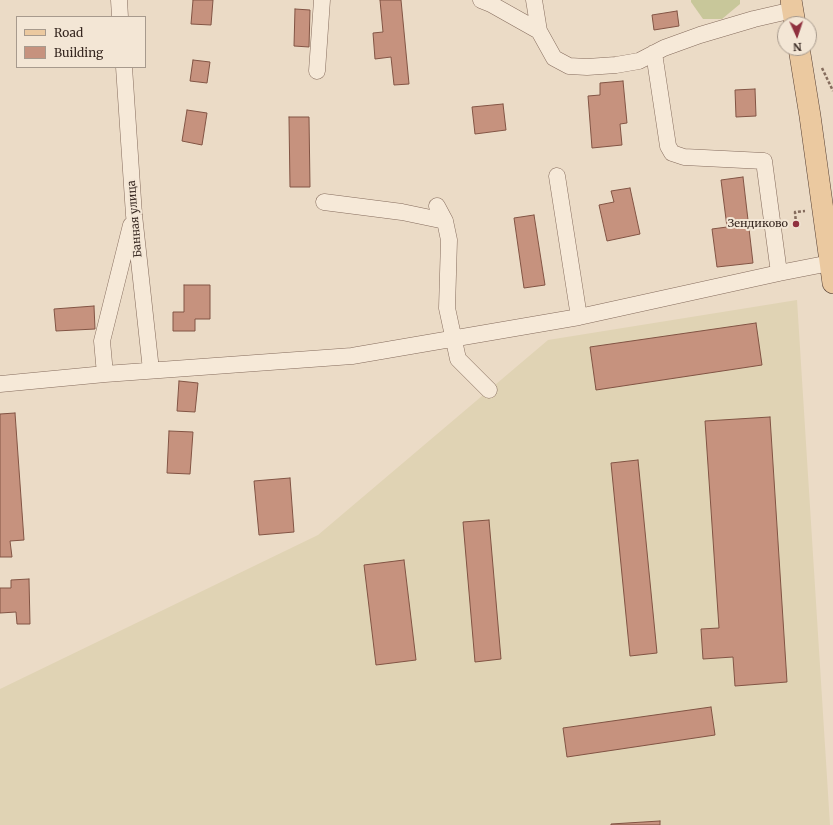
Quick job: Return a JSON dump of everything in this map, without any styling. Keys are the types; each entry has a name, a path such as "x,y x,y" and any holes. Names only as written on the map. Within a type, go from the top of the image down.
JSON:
{"main road":[{"path":"800,56 832,273"}],"street":[{"path":"119,0 120,16"},
{"path":"317,71 322,0"},
{"path":"481,0 497,7 539,31"},
{"path":"534,0 539,31 554,58 569,66 587,67 616,66 639,61 664,48 700,35 754,18 793,11"},
{"path":"654,53 668,146 672,153 684,157 764,161 779,273"},
{"name":"Банная улица","path":"124,68 134,215 152,370"},
{"path":"557,176 579,317"},
{"path":"324,202 402,212 445,221"},
{"path":"437,206 445,221 449,240 447,308 458,359 489,390"},
{"path":"105,374 102,341 134,215"},
{"path":"0,384 152,370 352,356 579,317 779,273 832,273"}],"shaded area":[{"path":"797,300 830,825 0,825 0,689 318,535 548,340"}],"green space":[{"path":"691,0 740,0 740,4 722,19 703,19"}],"building":[{"path":"193,0 213,0 211,25 191,24"},
{"path":"380,0 401,0 409,84 394,85 391,57 375,59 373,33 383,32"},
{"path":"295,9 310,10 309,47 294,46"},
{"path":"677,11 679,26 654,30 652,15"},
{"path":"193,60 210,62 207,83 190,81"},
{"path":"623,81 627,123 620,124 622,145 592,148 588,96 600,95 600,83"},
{"path":"755,89 756,116 736,117 735,90"},
{"path":"503,104 506,130 475,134 472,107"},
{"path":"187,110 207,113 202,145 182,141"},
{"path":"289,117 309,117 310,187 290,187"},
{"path":"743,177 753,263 717,267 712,229 727,227 721,180"},
{"path":"630,188 640,234 607,241 599,205 614,202 611,191"},
{"path":"534,215 545,285 524,288 514,218"},
{"path":"184,285 210,285 210,319 195,319 195,331 173,331 173,312 184,312"},
{"path":"94,306 95,329 56,331 54,309"},
{"path":"756,323 762,365 596,390 590,347"},
{"path":"179,381 198,383 195,412 177,411"},
{"path":"15,413 24,540 10,541 12,557 0,557 0,414"},
{"path":"770,417 787,682 735,686 733,657 703,659 701,629 719,628 705,421"},
{"path":"169,431 193,432 190,474 167,473"},
{"path":"638,460 657,653 630,656 611,463"},
{"path":"290,478 294,532 259,535 254,481"},
{"path":"489,520 501,659 475,662 463,522"},
{"path":"404,560 416,660 376,665 364,565"},
{"path":"29,579 30,624 17,624 16,612 0,613 0,588 11,588 11,580"},
{"path":"711,707 715,735 567,757 563,728"},
{"path":"660,821 660,825 611,825 611,824"}],"place":[{"name":"Зендиково","path":"796,224"}]}
